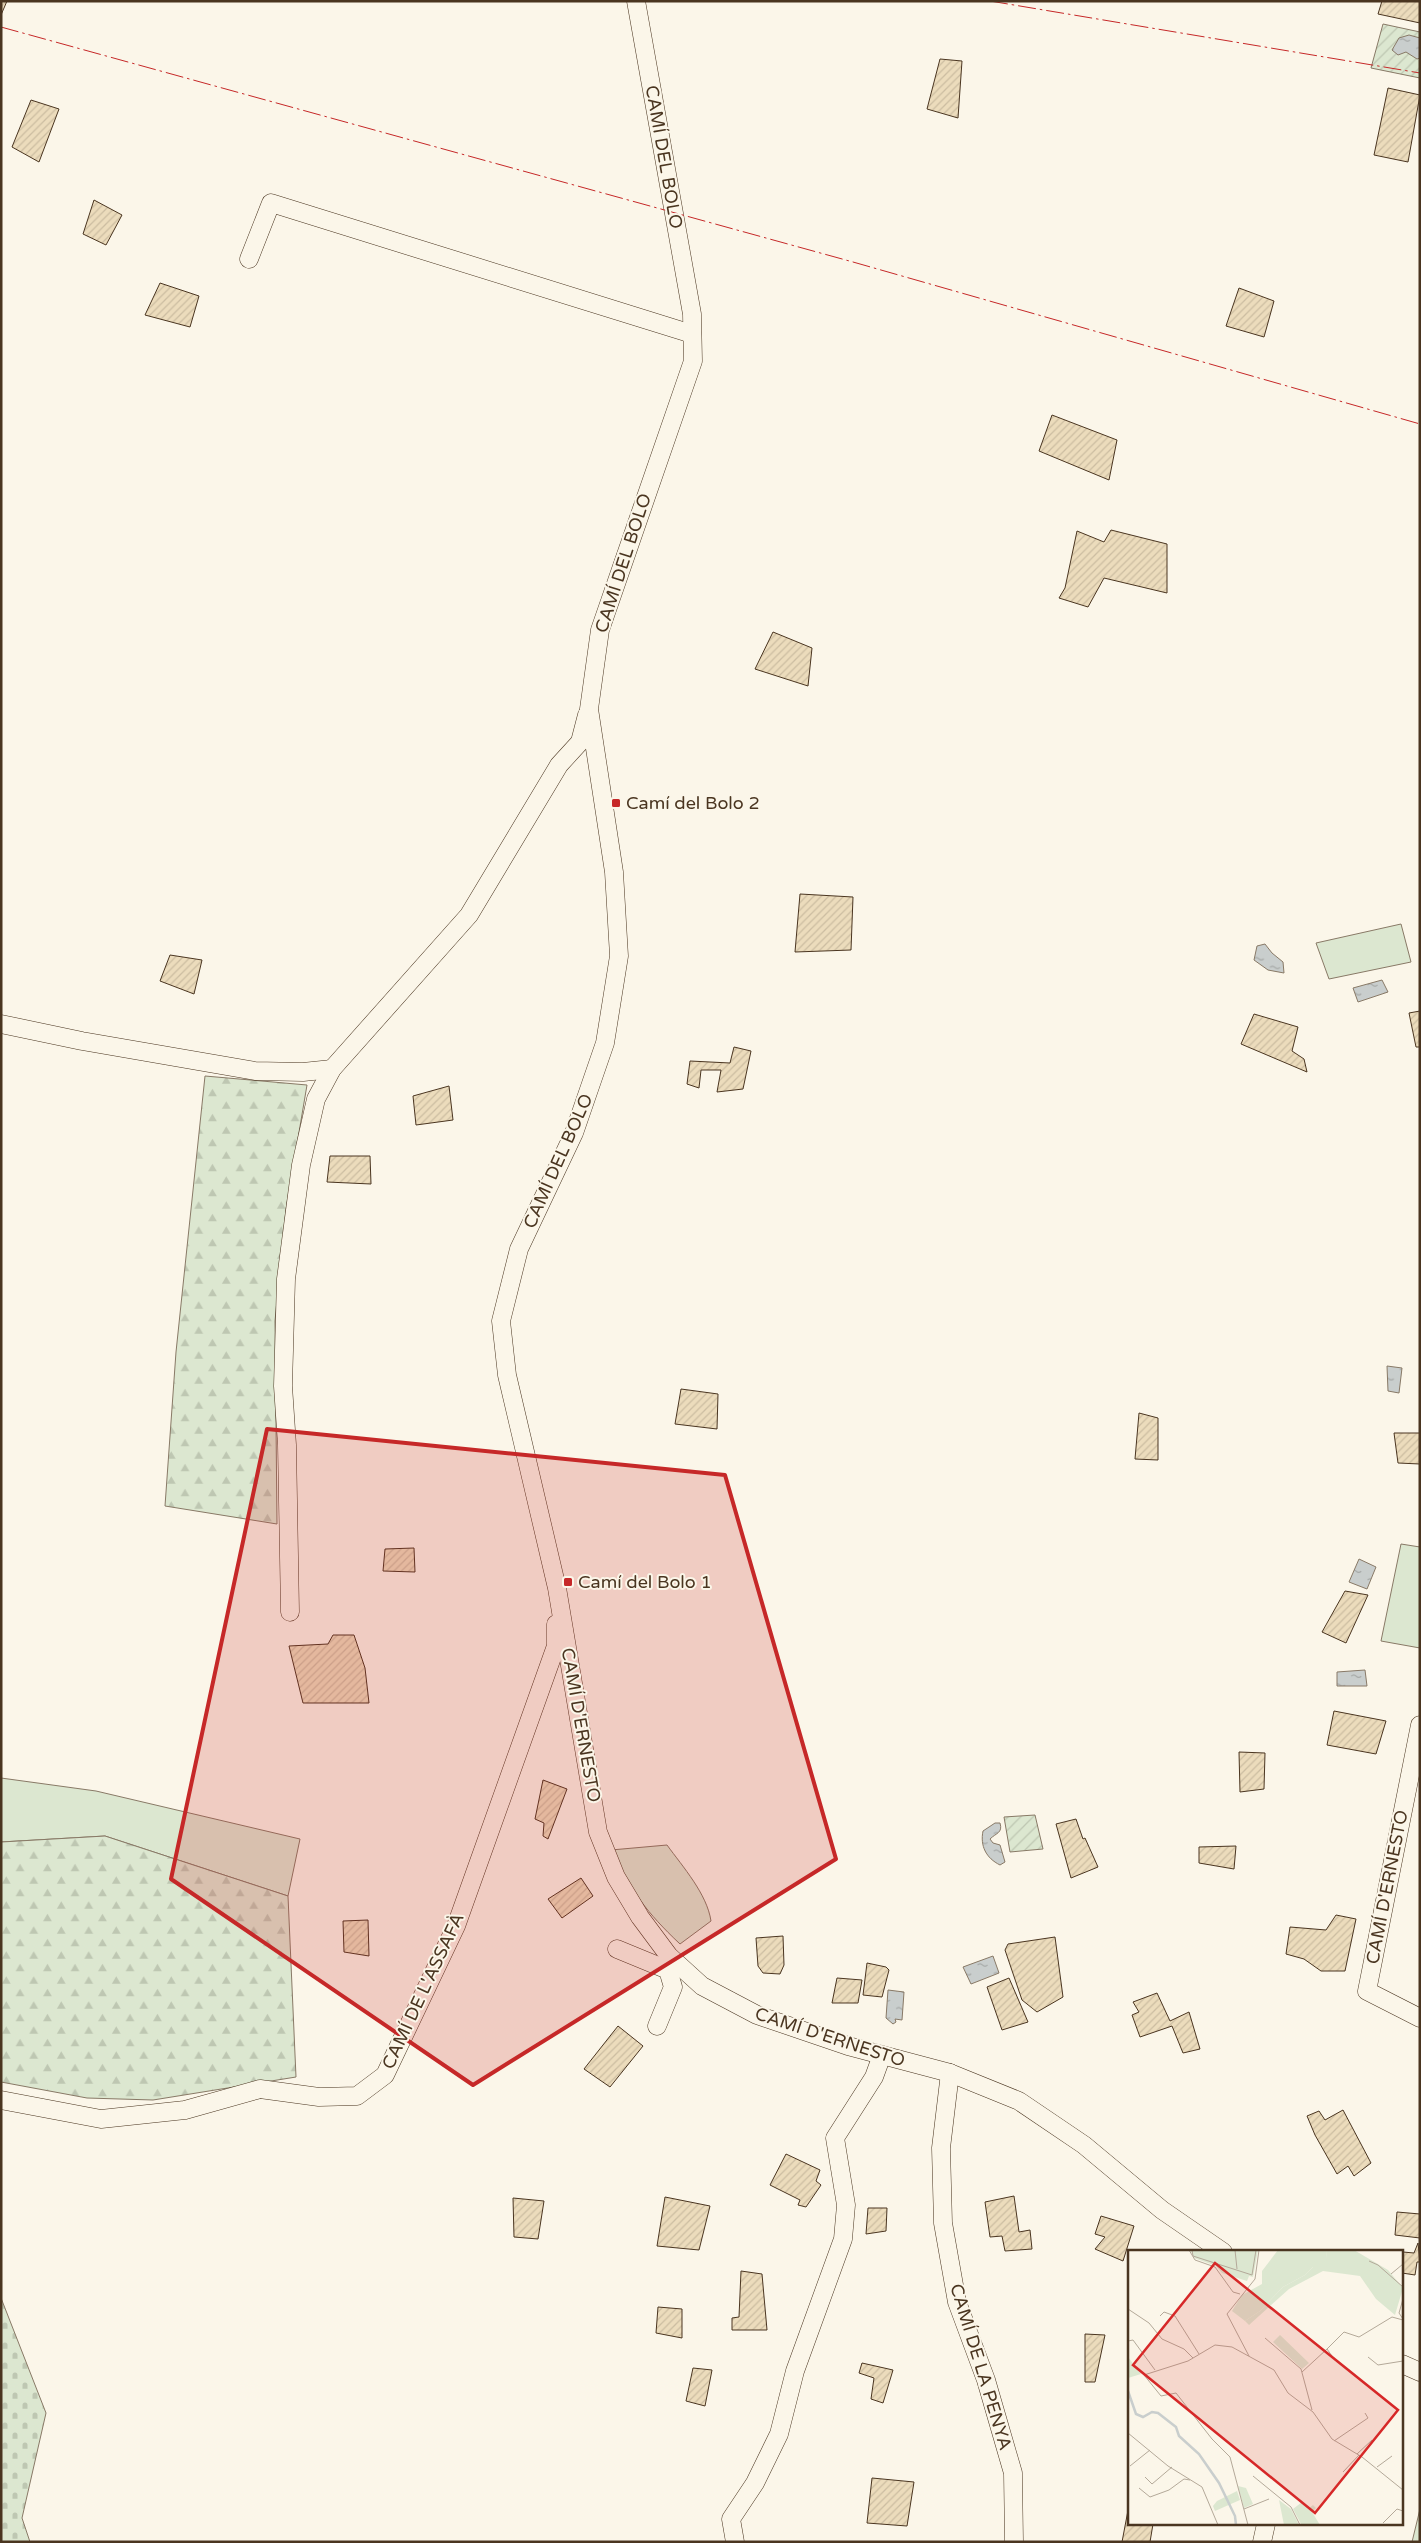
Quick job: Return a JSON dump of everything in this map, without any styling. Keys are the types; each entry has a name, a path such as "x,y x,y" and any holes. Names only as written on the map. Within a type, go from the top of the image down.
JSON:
{"street":[{"name":"CAMÍ DEL BOLO","path":"557,1588 507,1375 501,1321 519,1249 574,1133 605,1043 619,956 614,872 589,709 600,630 692,361 692,314 636,1"},
{"path":"249,258 272,203 692,334"},
{"path":"290,1612 287,1445 283,1386 286,1279 292,1221 305,1146 316,1099 332,1069 469,914 560,765 580,742 589,709"},
{"path":"1,1024 82,1041 255,1071 303,1072 332,1069"},
{"name":"CAMÍ D'ERNESTO","path":"557,1588 598,1832 616,1877 640,1917 669,1956 696,1980 757,2015 882,2055 950,2074 1019,2101 1084,2145 1162,2210 1220,2250"},
{"name":"CAMÍ DE L'ASSAFÀ","path":"1,2100 101,2119 185,2110 260,2089 319,2097 357,2096 385,2075 456,1926 556,1646 557,1588"},
{"name":"CAMÍ D'ERNESTO","path":"1420,1725 1367,1990 1420,2018"},
{"path":"617,1949 696,1980"},
{"path":"657,2026 673,1986 668,1970"},
{"path":"735,2542 731,2519 755,2483 779,2434 795,2371 842,2239 846,2206 835,2138 874,2077 882,2055"},
{"name":"CAMÍ DE LA PENYA","path":"950,2074 941,2148 943,2223 957,2302 986,2380 1013,2473 1014,2542"},
{"path":"1404,2365 1420,2372"},
{"path":"1262,2542 1266,2526"}],"highlighted area":[{"path":"267,1429 725,1475 836,1859 473,2085 171,1879"}],"green space":[{"path":"1383,24 1420,32 1420,78 1371,68"},
{"path":"1401,924 1411,962 1329,979 1316,943"},
{"path":"205,1076 307,1085 286,1209 275,1321 277,1524 165,1506 176,1352"},
{"path":"1401,1544 1420,1547 1420,1648 1381,1641"},
{"path":"1,1778 96,1791 300,1839 288,1896 105,1836 1,1842"},
{"path":"1035,1815 1043,1849 1010,1852 1004,1817"},
{"path":"105,1836 288,1896 296,2077 153,2100 87,2098 1,2082 1,1842"},
{"path":"667,1845 700,1891 709,1911 711,1921 680,1944 658,1922 641,1901 611,1850"},
{"path":"1,2298 46,2413 22,2518 30,2542 1,2542"},
{"path":"1420,2509 1420,2542 1412,2542"}],"water":[{"path":"1409,35 1420,38 1420,58 1417,59 1406,52 1398,55 1392,50 1399,38"},
{"path":"1265,944 1283,962 1284,973 1268,970 1254,960 1257,946"},
{"path":"1382,980 1388,992 1358,1002 1353,988"},
{"path":"1387,1366 1402,1368 1399,1393 1388,1391"},
{"path":"1359,1559 1376,1567 1367,1589 1349,1582"},
{"path":"1365,1670 1367,1686 1337,1686 1337,1672"},
{"path":"995,1823 1000,1823 1001,1829 990,1839 993,1843 1000,1845 1005,1862 1000,1865 991,1859 985,1851 982,1842 983,1831"},
{"path":"993,1956 999,1973 971,1984 963,1967"},
{"path":"888,1990 904,1992 902,2020 895,2019 896,2022 893,2024 886,2018"}],"building":[{"path":"1,1 7,1 1,15"},
{"path":"1382,1 1420,1 1420,23 1378,14"},
{"path":"940,59 962,61 958,118 927,109"},
{"path":"1388,88 1420,95 1408,162 1374,155"},
{"path":"31,100 59,109 39,162 12,147"},
{"path":"94,200 122,215 106,245 83,234"},
{"path":"160,283 199,296 190,327 145,315"},
{"path":"1239,288 1274,301 1264,337 1226,326"},
{"path":"1052,415 1117,440 1109,480 1039,451"},
{"path":"1111,530 1167,544 1167,593 1104,578 1088,607 1059,598 1065,588 1077,531 1104,542"},
{"path":"773,632 812,648 808,686 755,669"},
{"path":"800,894 853,897 851,950 795,952"},
{"path":"170,955 202,960 194,994 160,981"},
{"path":"1420,1011 1420,1047 1416,1047 1409,1013"},
{"path":"1254,1014 1298,1027 1292,1051 1304,1059 1307,1072 1241,1044"},
{"path":"734,1047 751,1051 743,1089 717,1092 721,1070 701,1070 699,1088 687,1084 690,1061 730,1063"},
{"path":"449,1086 453,1120 416,1125 413,1096"},
{"path":"330,1156 370,1156 371,1184 327,1182"},
{"path":"681,1389 718,1394 717,1429 675,1424"},
{"path":"1139,1413 1158,1418 1158,1460 1135,1459"},
{"path":"1394,1433 1420,1433 1420,1464 1398,1463"},
{"path":"414,1548 415,1572 383,1571 385,1549"},
{"path":"1345,1591 1368,1595 1346,1643 1322,1632"},
{"path":"333,1635 354,1635 365,1668 369,1703 303,1703 289,1646 328,1644"},
{"path":"1334,1711 1386,1721 1376,1754 1327,1745"},
{"path":"1239,1752 1265,1753 1264,1789 1240,1792"},
{"path":"543,1780 567,1789 548,1839 543,1836 544,1823 535,1819"},
{"path":"1076,1819 1083,1839 1085,1838 1098,1867 1071,1878 1056,1824"},
{"path":"1236,1846 1234,1869 1199,1863 1199,1847"},
{"path":"581,1878 593,1896 562,1918 548,1899"},
{"path":"1336,1915 1356,1919 1345,1971 1321,1971 1304,1959 1286,1954 1290,1927 1326,1930"},
{"path":"368,1920 369,1956 344,1952 343,1921"},
{"path":"783,1936 784,1965 780,1974 763,1973 758,1966 756,1938"},
{"path":"1055,1937 1063,1997 1037,2012 1022,2000 1005,1950 1008,1944"},
{"path":"867,1963 886,1967 889,1970 882,1997 863,1995"},
{"path":"837,1978 862,1980 858,2003 832,2003"},
{"path":"1009,1978 1028,2022 1002,2030 987,1987"},
{"path":"1157,1993 1170,2021 1189,2012 1200,2049 1183,2053 1172,2026 1140,2037 1132,2015 1139,2012 1133,2002"},
{"path":"618,2026 643,2046 610,2087 584,2069"},
{"path":"1343,2110 1371,2163 1354,2176 1348,2166 1337,2174 1315,2135 1307,2116 1319,2111 1325,2120"},
{"path":"786,2154 820,2170 816,2181 821,2185 806,2207 798,2205 800,2200 770,2185"},
{"path":"1014,2196 1019,2232 1030,2230 1032,2249 1005,2251 1002,2236 990,2237 985,2202"},
{"path":"665,2197 710,2206 699,2250 657,2246"},
{"path":"513,2198 544,2201 538,2239 514,2237"},
{"path":"868,2208 887,2208 886,2231 866,2234"},
{"path":"1397,2212 1420,2214 1420,2238 1395,2235"},
{"path":"1101,2216 1134,2226 1123,2261 1095,2249 1105,2237 1095,2234"},
{"path":"1418,2243 1420,2262 1417,2262 1415,2275 1404,2273 1404,2252 1414,2253"},
{"path":"741,2271 762,2274 767,2330 732,2330 732,2318 739,2317"},
{"path":"658,2307 682,2309 682,2338 656,2333"},
{"path":"1085,2334 1105,2335 1095,2382 1085,2382"},
{"path":"862,2363 893,2370 883,2403 871,2399 874,2378 859,2373"},
{"path":"693,2368 712,2370 705,2406 686,2401"},
{"path":"872,2478 914,2482 907,2526 867,2523"},
{"path":"1128,2510 1128,2526 1153,2526 1150,2542 1122,2542"}],"power":[{"path":"990,1 1420,73"},
{"path":"1,27 853,262 1420,424"}],"place":[{"name":"Camí del Bolo 2","path":"616,803"},
{"name":"Camí del Bolo 1","path":"568,1582"}]}
